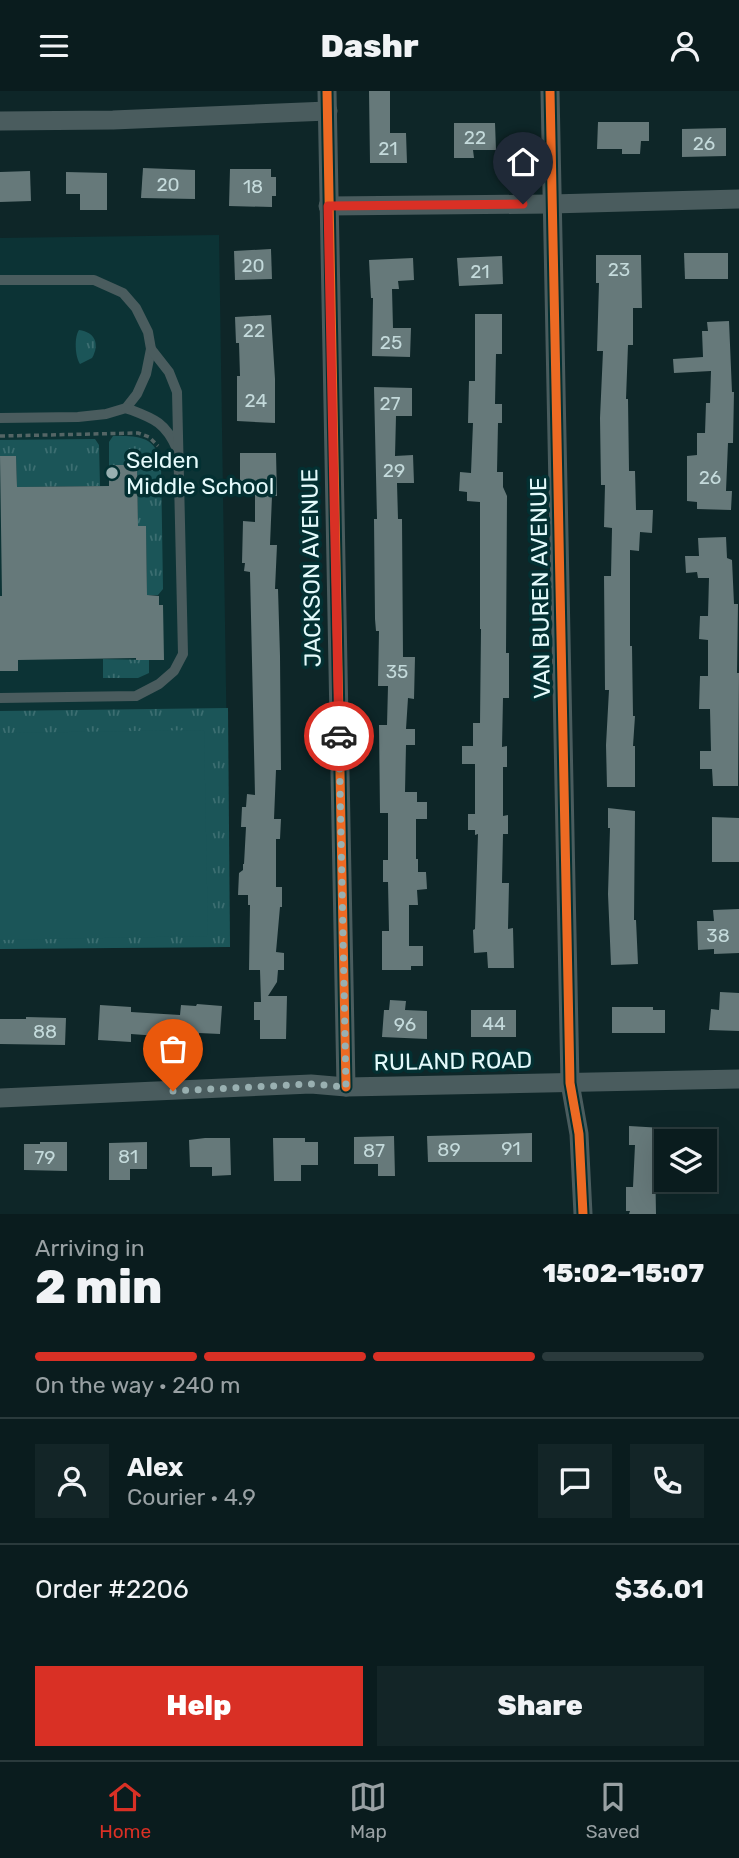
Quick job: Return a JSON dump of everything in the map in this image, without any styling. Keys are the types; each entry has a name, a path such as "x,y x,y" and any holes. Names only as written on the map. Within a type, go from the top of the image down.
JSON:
{"street":[{"name":"JACKSON AVENUE","path":"327,91 346,1087"},
{"name":"VAN BUREN AVENUE","path":"550,91 570,1083 579,1134 583,1214"},
{"path":"0,121 113,120 328,111"},
{"path":"328,206 739,199"},
{"name":"RULAND ROAD","path":"0,1098 311,1084 346,1087 739,1079"}],"lane":[{"path":"0,279 94,279 123,293 136,308 148,332 151,349 146,375 126,408"},
{"path":"0,698 136,696 159,684 174,671 183,654 177,391 169,372 151,349"},
{"path":"0,418 78,417 106,414 126,408 155,419 171,435 179,456"}],"path":[{"path":"0,436 138,433 149,437 160,448"}],"shaded area":[{"name":"Selden Middle School","path":"219,235 230,947 0,949 0,238"}],"green space":[{"path":"79,330 89,333 96,344 92,358 80,364 76,347"},
{"path":"113,436 137,437 150,442 155,447 161,464 163,589 158,595 147,595 146,527 138,526 137,466 109,465 109,442"},
{"path":"95,439 99,445 100,486 17,487 16,456 0,456 0,440"},
{"path":"103,659 149,660 149,673 138,678 103,678"},
{"path":"228,708 230,947 0,949 0,711"},
{"path":"204,730 208,936 0,940 0,733"}],"building":[{"path":"369,91 390,91 390,133 406,133 407,163 370,163"},
{"path":"598,122 649,122 649,141 641,141 640,154 622,154 622,149 597,149"},
{"path":"454,123 495,123 496,150 473,150 474,158 454,158"},
{"path":"726,128 726,156 682,157 682,129"},
{"path":"143,168 195,170 195,199 141,198"},
{"path":"230,169 271,169 271,177 276,177 276,196 272,196 272,207 229,206"},
{"path":"30,171 31,201 0,202 0,172"},
{"path":"66,172 107,173 107,210 80,210 80,194 66,194"},
{"path":"271,249 272,279 235,280 234,251"},
{"path":"684,253 728,253 728,279 685,279"},
{"path":"596,255 641,255 642,308 633,308 633,345 628,345 626,399 629,471 635,471 636,510 653,510 652,533 640,532 639,551 630,550 635,787 607,787 609,690 605,690 604,576 611,576 612,528 604,527 605,485 601,485 603,351 597,351 599,283 596,283"},
{"path":"502,256 503,284 459,286 457,258"},
{"path":"413,258 414,280 398,281 399,289 392,289 393,328 411,328 410,357 372,356 373,298 369,260"},
{"path":"475,314 502,314 502,354 496,354 495,404 502,404 502,423 498,423 497,472 503,472 503,487 507,496 506,653 509,653 509,698 503,698 502,747 507,746 507,767 503,767 503,816 508,815 508,834 503,834 502,883 509,883 508,929 513,928 514,968 488,968 487,952 474,953 478,834 475,835 475,830 468,830 468,814 475,814 475,764 462,764 462,746 473,746 473,723 480,723 480,502 467,501 467,492 459,491 460,472 471,473 473,423 468,423 469,381 475,381"},
{"path":"271,315 275,423 237,421 237,376 240,376 235,317"},
{"path":"729,321 734,392 733,443 728,443 726,491 732,491 731,510 697,509 697,502 687,501 687,456 697,455 697,433 705,433 711,371 674,373 673,359 703,357 702,331 708,331 707,322"},
{"path":"374,387 412,388 412,416 396,416 395,456 413,455 414,483 397,483 398,519 402,519 403,657 415,657 414,699 408,698 406,729 415,729 415,745 406,745 405,792 417,792 417,802 427,802 427,819 416,819 416,859 418,872 426,872 427,889 417,890 418,905 409,905 409,946 423,946 423,966 411,966 411,970 382,970 382,931 389,931 388,882 383,882 383,860 388,860 388,813 380,813 379,725 387,725 388,686 378,686 379,631 376,631 375,619 374,519 377,519"},
{"path":"240,453 276,453 277,496 272,496 270,545 277,545 275,589 278,589 281,770 276,770 274,819 281,819 280,839 276,839 276,887 282,887 282,907 276,952 284,953 284,970 278,970 277,982 268,996 287,996 286,1039 260,1039 260,1020 254,1020 254,1002 261,1002 260,970 249,970 250,905 248,895 238,895 239,873 244,864 246,827 241,827 242,807 246,807 247,794 255,795 250,572 244,571 245,563 242,563 243,521 255,522 255,481 240,481"},
{"path":"0,456 16,456 17,487 109,486 109,465 137,465 138,526 146,526 147,595 159,596 159,605 163,605 164,660 18,660 18,671 0,671"},
{"path":"726,537 727,558 732,560 734,604 738,604 738,786 713,786 712,769 700,769 700,751 711,751 710,709 699,709 700,676 708,676 708,640 699,639 700,616 708,616 709,578 698,578 697,572 686,573 685,556 699,556 698,538"},
{"path":"608,808 635,811 634,920 638,964 611,965"},
{"path":"712,817 739,818 739,862 712,862"},
{"path":"739,909 739,953 714,954 714,949 698,950 697,921 714,921 713,910"},
{"path":"720,992 739,993 739,1031 709,1030 711,1009 719,1010"},
{"path":"390,1000 406,1001 405,1010 427,1011 427,1039 382,1037 384,1010 389,1010"},
{"path":"100,1005 131,1007 131,1012 180,1015 181,1005 222,1006 220,1034 199,1033 199,1039 131,1034 131,1042 98,1040"},
{"path":"612,1007 653,1007 653,1010 665,1010 665,1033 612,1033"},
{"path":"471,1010 516,1010 516,1037 471,1037"},
{"path":"66,1018 65,1045 0,1044 0,1019"},
{"path":"629,1126 663,1128 654,1129 656,1214 629,1214 630,1211 626,1211 626,1187 633,1187 635,1145 629,1145"},
{"path":"532,1133 532,1162 428,1162 427,1136"},
{"path":"394,1136 395,1176 378,1176 378,1164 354,1164 354,1137"},
{"path":"230,1138 231,1175 212,1176 212,1167 190,1167 189,1140"},
{"path":"273,1138 305,1138 305,1142 318,1142 318,1165 301,1165 301,1181 274,1181"},
{"path":"67,1142 67,1171 24,1170 24,1144"},
{"path":"147,1142 147,1169 130,1169 130,1180 109,1180 109,1143"}],"cycle path":[{"path":"327,91 346,1087"},
{"path":"550,91 570,1083 579,1134 583,1214"}],"way so far":[{"path":"173,1091 311,1084 346,1087 339,736"}],"place":[{"name":"Selden Middle School","path":"112,473"}],"route":[{"path":"339,736 328,206 523,204"}]}
